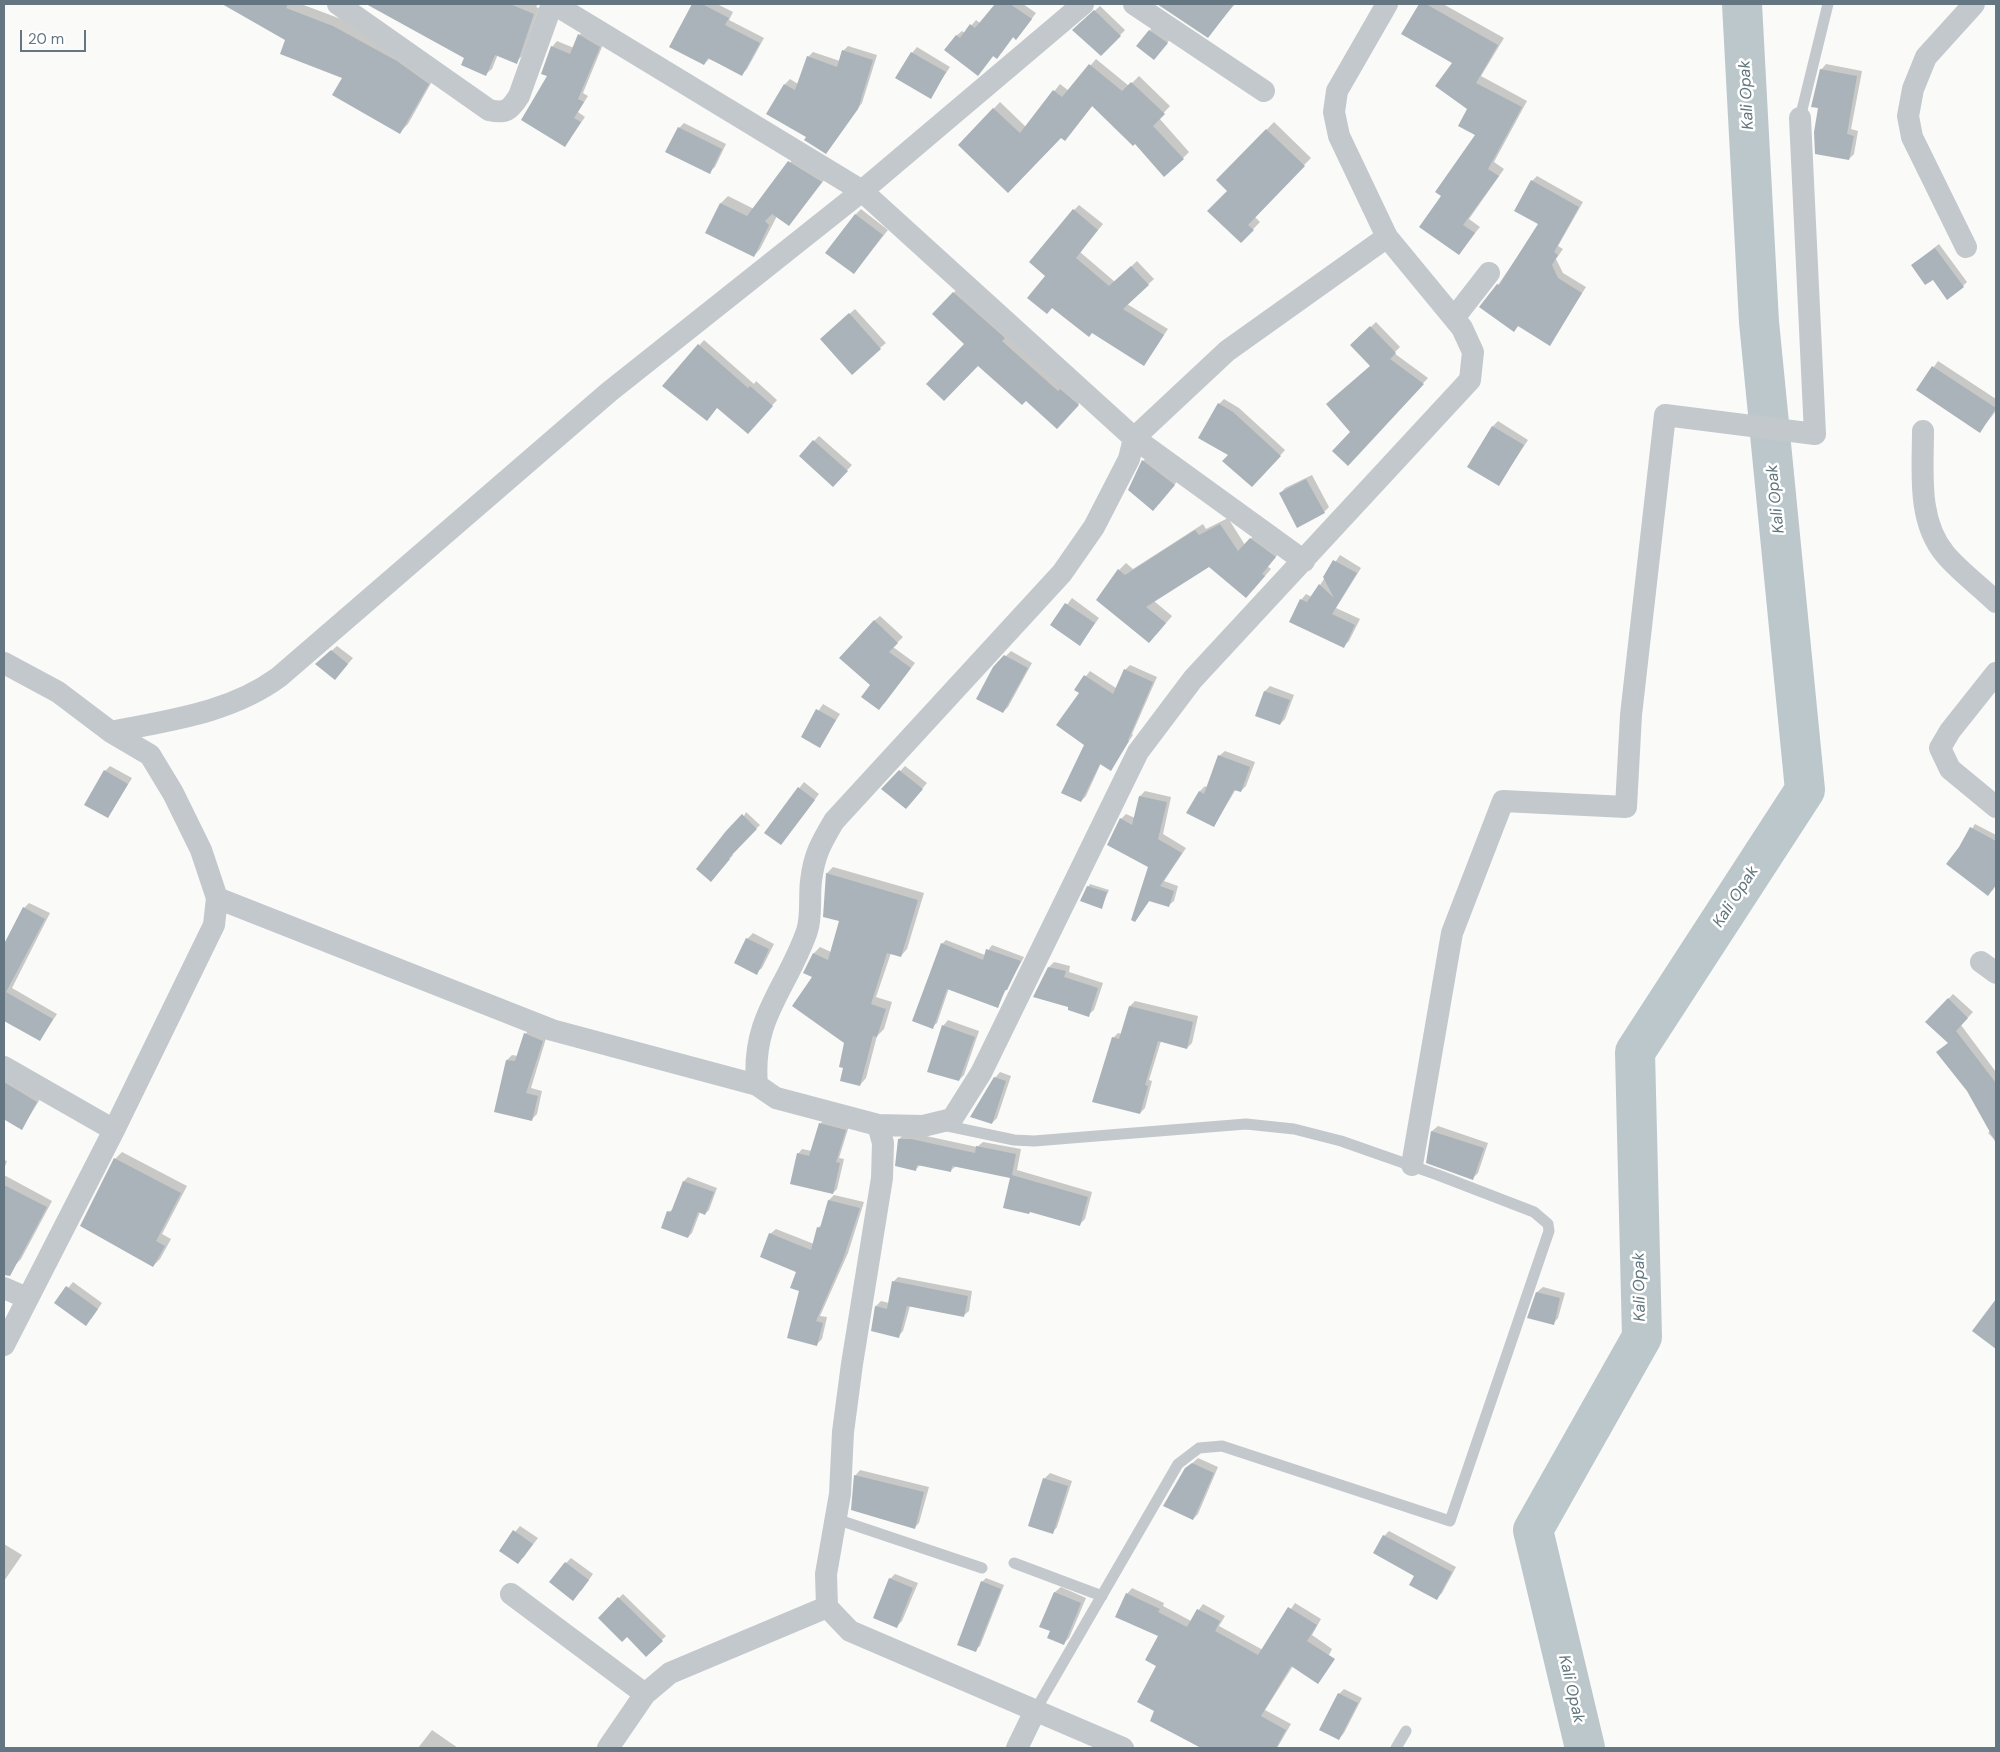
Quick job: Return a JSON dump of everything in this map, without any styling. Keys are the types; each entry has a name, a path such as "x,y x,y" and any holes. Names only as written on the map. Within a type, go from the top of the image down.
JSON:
{"street":[{"path":"338,4 489,110 503,113 512,108 519,96 553,4 862,191 1134,438 1304,561"},
{"path":"1134,4 1264,91"},
{"path":"217,898 552,1030 757,1085 776,1098 878,1125 923,1126 952,1119 981,1073 1138,752 1193,679 1470,380 1473,352 1462,328 1387,237 1338,136 1334,112 1337,91 1388,4"},
{"path":"1966,247 1912,137 1908,116 1913,89 1926,56 1974,4"},
{"path":"111,732 214,710 252,695 280,677 609,392 862,191 1074,6"},
{"path":"1412,1165 1452,933 1503,801 1626,808 1631,715 1665,415 1814,434 1800,118"},
{"path":"757,1085 755,1061 765,1017 808,930 811,881 816,851 834,821 1062,573 1094,527 1128,459 1134,438 1228,351 1387,237"},
{"path":"1454,318 1489,272"},
{"path":"1923,431 1923,497 1933,534 1946,554 1996,602"},
{"path":"4,663 58,692 111,732 150,755 189,822 201,850 217,898 214,925 114,1130 4,1345"},
{"path":"1996,673 1950,731 1940,748 1950,769 1996,807"},
{"path":"4,1067 114,1130"},
{"path":"878,1125 883,1143 882,1178 852,1364 836,1519 826,1574 828,1607 850,1631 1123,1748"},
{"path":"4,1288 27,1298"},
{"path":"511,1594 645,1694"},
{"path":"608,1748 645,1694 670,1673 828,1607"},
{"path":"1017,1748 1035,1711"}],"lane":[{"path":"1800,118 1828,4"},
{"path":"936,1123 1014,1140 1034,1141 1263,1124 1294,1129 1334,1139 1412,1165 1534,1212 1548,1224 1549,1231 1450,1521 1222,1446 1199,1448 1178,1464 1035,1711"},
{"path":"836,1519 982,1568"},
{"path":"1014,1563 1102,1596"},
{"path":"1396,1748 1406,1731"}],"building":[{"path":"222,4 288,4 286,8 333,26 397,61 429,84 400,134 332,95 342,78 280,54 285,40"},
{"path":"366,4 510,4 534,14 517,64 495,55 486,76 461,65 464,58"},
{"path":"692,4 702,4 729,18 725,25 760,43 742,76 708,58 704,65 669,47"},
{"path":"995,4 1010,4 1032,19 1016,40 1013,37 997,59 993,56 978,76 944,50 956,35 960,38 970,24 975,28"},
{"path":"1157,4 1234,4 1208,38"},
{"path":"1419,4 1426,4 1498,45 1476,83 1522,107 1488,169 1499,176 1463,225 1475,233 1459,255 1419,227 1441,196 1435,192 1475,135 1458,126 1467,109 1435,86 1452,63 1401,34"},
{"path":"1094,10 1121,36 1101,56 1072,30"},
{"path":"1149,30 1168,43 1154,60 1136,46"},
{"path":"578,34 600,47 578,99 584,102 574,118 581,122 565,147 521,120 547,76 541,74 551,46 570,54"},
{"path":"842,50 873,60 858,109 826,154 804,140 806,137 766,114 784,84 795,90 807,56 837,67"},
{"path":"911,52 946,72 931,99 895,78"},
{"path":"1089,64 1122,91 1131,82 1165,114 1153,126 1184,159 1164,177 1135,144 1133,146 1092,106 1065,141 1061,138 1008,193 958,145 993,108 1020,133 1053,90 1062,97"},
{"path":"1820,69 1857,76 1847,134 1854,136 1849,160 1815,154 1814,132 1818,108 1811,107"},
{"path":"678,127 722,149 710,174 665,152"},
{"path":"1266,129 1305,166 1248,225 1254,230 1241,243 1207,211 1227,191 1216,180"},
{"path":"788,161 822,182 789,226 772,214 765,221 769,225 754,257 705,233 720,203 747,216"},
{"path":"1531,180 1579,207 1554,252 1558,255 1552,265 1558,278 1582,293 1550,346 1518,326 1514,332 1479,307 1497,284 1499,285 1538,224 1514,211"},
{"path":"1073,209 1098,230 1076,258 1109,286 1131,266 1149,285 1123,309 1164,335 1144,366 1092,333 1089,337 1052,308 1047,314 1027,298 1045,276 1029,262"},
{"path":"855,214 883,235 854,274 825,253"},
{"path":"1935,248 1964,287 1947,300 1933,280 1925,285 1911,265"},
{"path":"953,292 1005,338 1002,341 1058,391 1060,389 1079,405 1057,429 1026,401 1022,405 978,366 944,401 926,384 964,344 932,314"},
{"path":"849,313 881,349 852,375 820,339"},
{"path":"1370,326 1396,353 1390,359 1424,384 1348,466 1332,451 1350,432 1326,404 1370,366 1350,345"},
{"path":"698,344 748,388 750,386 773,406 748,434 717,408 707,421 662,386"},
{"path":"1932,366 1996,408 1980,433 1916,390"},
{"path":"1218,403 1233,412 1281,456 1252,487 1222,461 1228,455 1198,438"},
{"path":"1492,426 1524,445 1499,486 1467,467"},
{"path":"813,440 848,471 833,487 799,456"},
{"path":"1142,460 1175,485 1153,511 1128,490"},
{"path":"1306,479 1325,513 1297,528 1279,493"},
{"path":"1220,524 1238,551 1250,538 1276,557 1262,574 1265,576 1246,598 1209,567 1146,607 1166,623 1149,643 1096,600 1118,569 1125,575 1195,530 1199,535"},
{"path":"1333,560 1357,573 1332,614 1355,625 1344,648 1289,622 1300,599 1307,602 1319,584 1334,598 1323,577"},
{"path":"1065,603 1095,623 1080,646 1050,625"},
{"path":"874,620 898,643 889,652 911,668 879,710 861,697 870,685 839,658"},
{"path":"331,650 348,664 335,680 315,664"},
{"path":"1004,655 1028,668 1003,713 976,699 993,667"},
{"path":"1124,669 1153,682 1129,741 1111,771 1100,764 1081,802 1061,793 1084,745 1056,725 1079,693 1074,690 1084,675 1113,694"},
{"path":"1264,691 1290,700 1280,725 1255,716"},
{"path":"816,709 836,720 820,748 801,737"},
{"path":"1218,755 1250,767 1241,792 1234,790 1214,827 1186,813 1199,791 1204,794"},
{"path":"104,770 128,784 108,818 84,805"},
{"path":"899,770 923,789 906,809 881,789"},
{"path":"798,787 815,800 781,845 764,833"},
{"path":"1139,796 1167,802 1158,839 1182,853 1160,886 1174,891 1169,907 1149,901 1135,922 1131,920 1148,867 1107,845 1120,818 1132,825"},
{"path":"742,814 757,829 729,858 711,882 696,869"},
{"path":"1970,827 1996,841 1996,885 1988,896 1946,864 1959,847"},
{"path":"826,873 918,900 901,957 887,953 871,1004 886,1009 877,1037 873,1036 860,1086 840,1081 843,1068 839,1067 844,1043 792,1006 812,977 803,973 813,953 828,960 839,921 823,917"},
{"path":"1087,886 1107,892 1102,909 1080,901"},
{"path":"23,907 45,919 6,992 53,1019 40,1041 4,1021 4,944"},
{"path":"746,938 769,949 757,975 734,963"},
{"path":"941,943 983,960 986,949 1021,961 1007,990 1005,990 998,1008 947,989 933,1029 912,1021"},
{"path":"1048,967 1066,971 1064,977 1098,988 1089,1017 1068,1010 1068,1007 1033,997"},
{"path":"1948,998 1968,1018 1956,1031 1996,1083 1996,1143 1967,1091 1936,1052 1948,1043 1925,1022"},
{"path":"1129,1006 1193,1022 1187,1049 1158,1041 1145,1085 1148,1086 1140,1114 1092,1102 1112,1037 1119,1039"},
{"path":"942,1025 975,1037 959,1081 927,1072"},
{"path":"524,1033 543,1041 526,1093 538,1096 532,1121 494,1112 506,1060 515,1061"},
{"path":"994,1077 1006,1081 992,1124 970,1117"},
{"path":"4,1082 37,1102 22,1130 5,1120 4,1123"},
{"path":"819,1123 846,1130 836,1162 840,1163 833,1194 790,1184 797,1153 809,1156"},
{"path":"1431,1131 1484,1148 1473,1180 1426,1163"},
{"path":"898,1139 911,1139 975,1153 976,1146 1016,1154 1012,1175 1088,1197 1080,1226 1030,1212 1029,1214 1003,1208 1010,1178 952,1166 951,1172 917,1165 916,1171 895,1166"},
{"path":"114,1158 181,1193 156,1241 165,1246 153,1267 80,1226"},
{"path":"683,1181 714,1192 705,1215 698,1212 688,1238 661,1228 667,1211 671,1212"},
{"path":"4,1185 47,1207 10,1276 4,1275"},
{"path":"828,1200 860,1208 843,1259 816,1321 823,1323 817,1346 787,1338 799,1291 790,1288 796,1272 760,1257 769,1233 811,1250 817,1227 820,1228"},
{"path":"892,1281 968,1296 964,1317 907,1306 899,1338 871,1331 875,1306 887,1309"},
{"path":"66,1286 98,1309 86,1326 54,1303"},
{"path":"1536,1292 1560,1298 1554,1325 1527,1318"},
{"path":"1996,1299 1996,1349 1972,1331"},
{"path":"1192,1463 1214,1473 1193,1520 1163,1506 1185,1468"},
{"path":"854,1475 924,1492 915,1529 851,1510"},
{"path":"1043,1478 1068,1486 1053,1534 1028,1526"},
{"path":"513,1530 533,1544 518,1564 499,1551"},
{"path":"1383,1535 1452,1572 1437,1600 1409,1585 1414,1576 1373,1553"},
{"path":"565,1562 589,1580 573,1601 549,1582"},
{"path":"889,1578 913,1588 897,1628 873,1618"},
{"path":"981,1581 1001,1589 976,1652 957,1645"},
{"path":"1054,1592 1081,1603 1064,1645 1047,1638 1050,1631 1039,1627"},
{"path":"1126,1593 1160,1609 1158,1612 1187,1627 1197,1609 1220,1621 1215,1631 1258,1655 1288,1607 1317,1625 1307,1641 1335,1659 1318,1684 1291,1666 1261,1716 1286,1730 1276,1748 1201,1748 1150,1721 1154,1711 1137,1702 1156,1666 1145,1660 1158,1636 1115,1617"},
{"path":"618,1597 663,1641 646,1657 627,1637 622,1642 598,1618"},
{"path":"1338,1693 1358,1703 1339,1740 1319,1730"}],"waterway":[{"name":"Kali Opak","path":"1585,1748 1533,1530 1642,1337 1635,1052 1805,790 1759,322 1742,4"}]}
